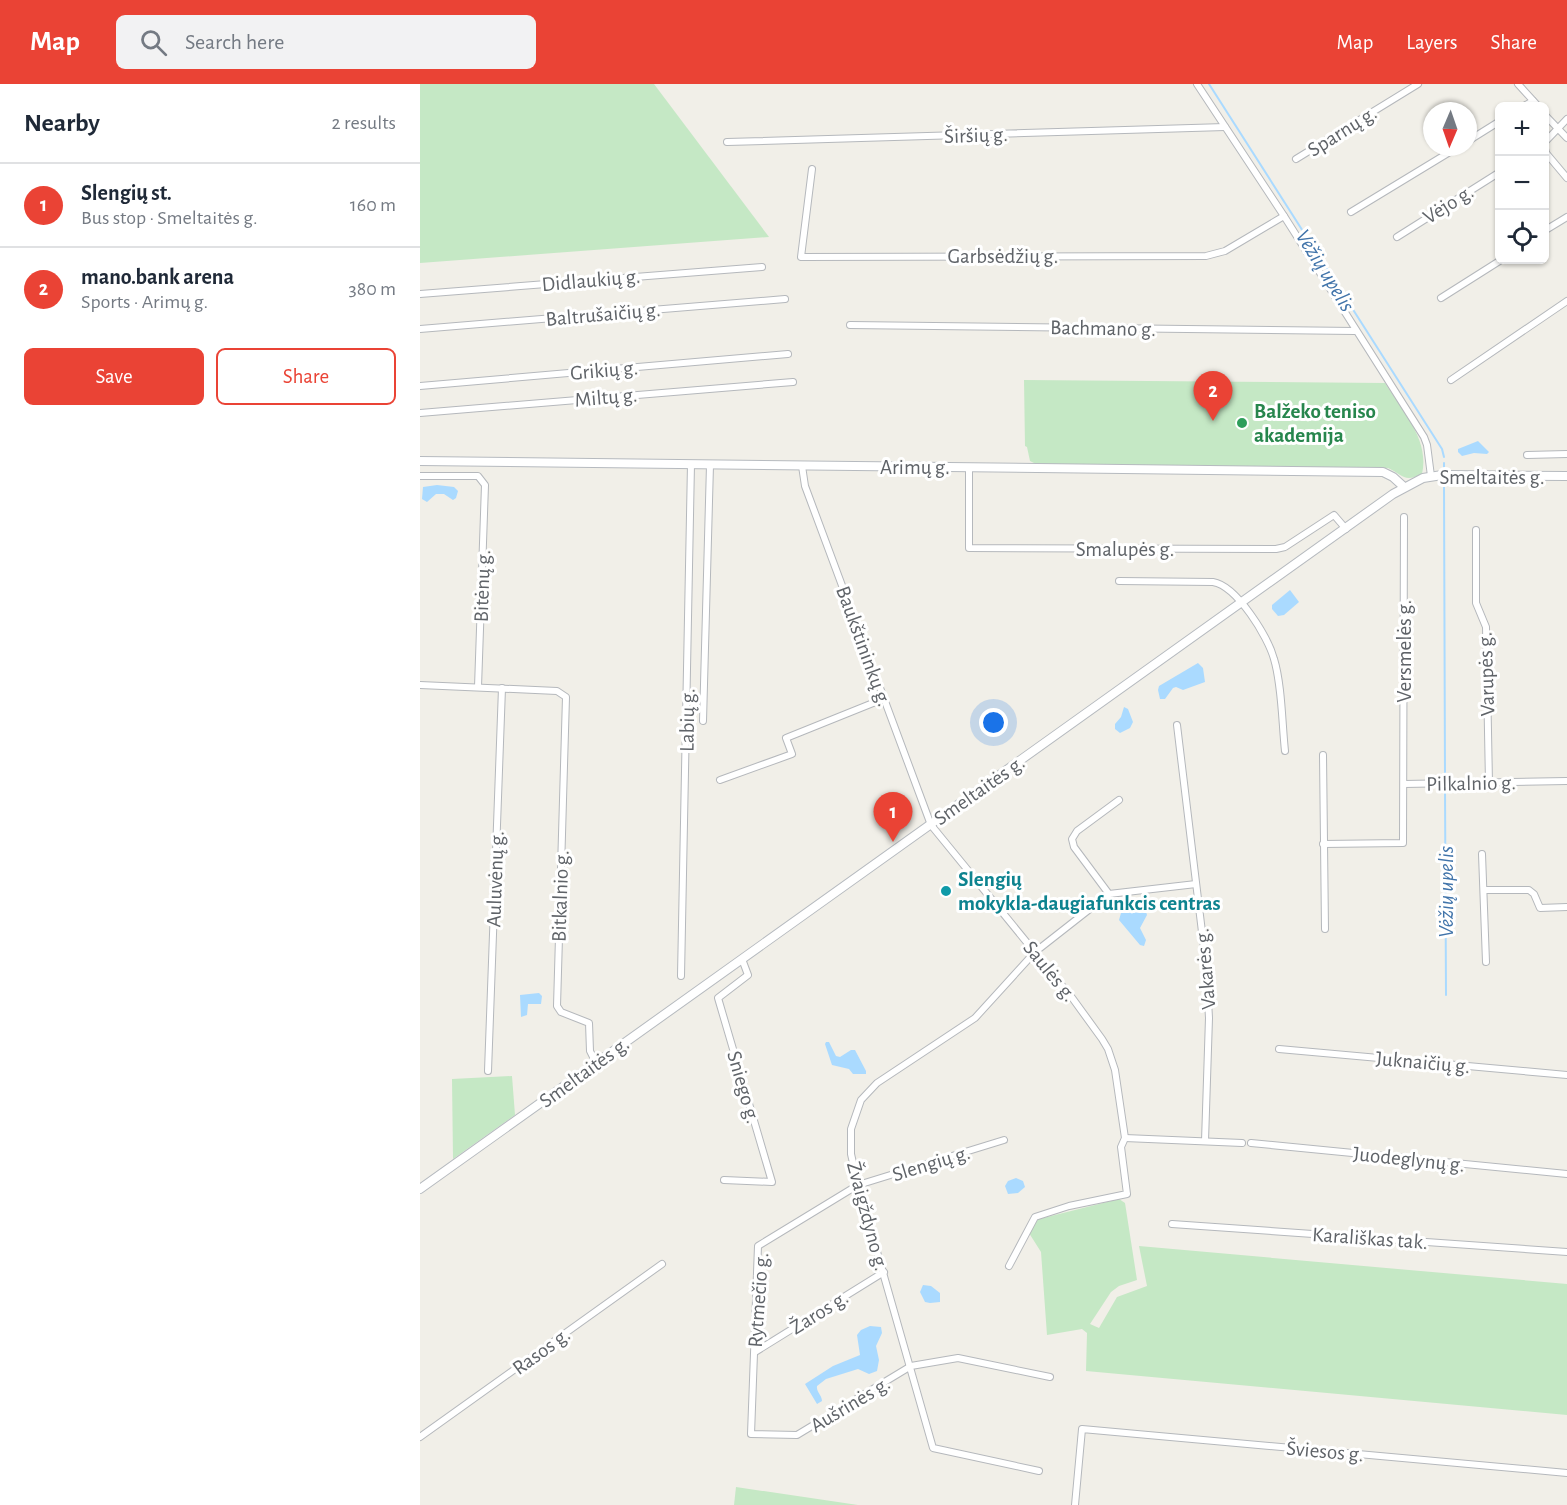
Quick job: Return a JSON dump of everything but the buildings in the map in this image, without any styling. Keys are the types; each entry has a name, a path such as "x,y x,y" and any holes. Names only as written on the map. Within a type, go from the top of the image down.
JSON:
{"main road":[{"name":"Arimų g.","path":"420,460 1383,472 1394,477 1404,487"},
{"name":"Smeltaitės g.","path":"420,1189 1404,487 1431,476 1567,476"}],"street":[{"path":"1197,84 1424,437 1431,476"},
{"name":"Sparnų g.","path":"1296,159 1418,84"},
{"path":"1518,84 1533,102"},
{"path":"1549,119 1567,138"},
{"path":"1549,139 1567,119"},
{"path":"1477,135 1495,124"},
{"name":"Širšių g.","path":"727,142 1225,127"},
{"path":"1351,213 1443,156"},
{"path":"1549,156 1567,178"},
{"name":"Garbsėdžių g.","path":"812,169 801,257 1206,256 1225,251 1284,216"},
{"name":"Vėjo g.","path":"1397,237 1495,175"},
{"path":"1549,228 1567,217"},
{"path":"1441,298 1495,264"},
{"name":"Didlaukių g.","path":"420,294 762,267"},
{"name":"Baltrušaičių g.","path":"420,329 785,299"},
{"path":"1451,380 1567,301"},
{"name":"Bachmano g.","path":"850,325 1355,331"},
{"name":"Grikių g.","path":"420,387 788,354"},
{"name":"Miltų g.","path":"420,413 793,382"},
{"path":"1527,455 1567,454"},
{"name":"Labių g.","path":"681,976 691,465"},
{"path":"703,721 710,465"},
{"name":"Baukštininkų g.","path":"802,466 805,486 931,825"},
{"name":"Smalupės g.","path":"969,467 969,548 1276,549 1285,547 1334,515 1346,529"},
{"name":"Bitėnų g.","path":"420,476 478,476 485,485 478,687"},
{"name":"Versmelės g.","path":"1404,517 1404,784"},
{"name":"Varupės g.","path":"1476,530 1476,603 1486,627 1488,783"},
{"name":"Smalupės g.","path":"1119,581 1216,582 1228,588 1243,603 1268,642 1275,659 1285,751"},
{"path":"420,685 502,688"},
{"name":"Bitkalnio g.","path":"502,688 557,691 566,697 557,1006 561,1011 589,1023 590,1051 596,1063"},
{"name":"Auluvėnų g.","path":"488,1071 502,688"},
{"path":"720,780 792,754 786,738 883,699"},
{"name":"Vakarės g.","path":"1177,725 1206,965 1209,1018 1205,1141"},
{"path":"1323,755 1325,929"},
{"name":"Pilkalnio g.","path":"1323,844 1403,843 1404,784 1567,782"},
{"path":"1119,800 1077,831 1072,839 1074,847 1109,894 1196,884"},
{"name":"Saulės g.","path":"931,825 1079,1007 1108,1049 1118,1081 1125,1138 1121,1146 1127,1194 1069,1206 1035,1217 1010,1266"},
{"path":"1482,854 1486,962"},
{"path":"1484,890 1529,890 1534,894 1540,908 1567,907"},
{"name":"Žvaigždyno g.","path":"1039,1471 933,1448 858,1185 851,1154 851,1129 861,1100 866,1093 877,1083 975,1018 1035,952 1109,894"},
{"name":"Sniego g.","path":"724,1180 772,1182 718,998 748,975 742,959"},
{"name":"Juknaičių g.","path":"1279,1049 1567,1075"},
{"path":"1125,1138 1242,1143"},
{"name":"Slengių g.","path":"858,1185 1004,1140"},
{"name":"Juodeglynų g.","path":"1251,1143 1567,1174"},
{"name":"Rytmečio g.","path":"751,1434 758,1246 858,1185"},
{"name":"Karališkas tak.","path":"1172,1224 1567,1252"},
{"name":"Rasos g.","path":"420,1437 662,1264"},
{"name":"Žaros g.","path":"755,1352 884,1272"},
{"path":"910,1366 958,1358 1050,1377"},
{"name":"Aušrinės g.","path":"751,1434 797,1435 910,1366"},
{"name":"Šviesos g.","path":"1075,1505 1082,1429 1567,1473"}],"green space":[{"path":"420,84 654,84 769,237 420,263"},
{"path":"1024,380 1385,383 1418,437 1422,449 1422,474 1407,478 1388,468 1036,464 1030,461 1025,446"},
{"path":"512,1076 515,1115 453,1159 452,1079"},
{"path":"1119,1199 1125,1203 1137,1280 1119,1286 1111,1292 1090,1324 1099,1328 1117,1297 1147,1286 1139,1246 1567,1284 1567,1415 1086,1371 1087,1333 1082,1329 1047,1335 1041,1252 1029,1233 1034,1222 1039,1219"},
{"path":"736,1487 858,1505 734,1505"}],"water":[{"path":"1478,441 1489,452 1487,454 1474,453 1462,456 1458,452 1458,449"},
{"path":"437,485 454,487 458,491 456,498 453,500 444,494 436,494 427,502 422,499 423,487"},
{"path":"1290,590 1299,602 1284,615 1278,616 1272,609 1272,605"},
{"path":"1198,663 1203,668 1205,682 1183,690 1173,688 1165,699 1160,699 1159,686"},
{"path":"1124,707 1128,709 1133,722 1130,728 1120,733 1115,729 1115,724 1121,717"},
{"path":"1140,904 1145,908 1147,915 1140,928 1146,940 1144,946 1140,945 1119,920 1121,913 1133,910"},
{"path":"539,993 542,996 541,1004 528,1004 527,1015 521,1017 520,995"},
{"path":"826,1042 829,1042 836,1056 840,1057 855,1050 866,1074 853,1074 849,1069 832,1065"},
{"path":"1016,1178 1023,1181 1025,1187 1018,1193 1008,1194 1005,1186 1008,1181"},
{"path":"923,1285 931,1286 940,1293 940,1302 925,1302 920,1292"},
{"path":"870,1326 881,1327 882,1333 876,1346 879,1360 877,1371 869,1374 858,1369 826,1379 817,1386 822,1401 817,1404 805,1384 833,1366 860,1355 857,1335 861,1330"}],"waterway":[{"name":"Vėžių upelis","path":"1209,84 1442,449 1444,457"},
{"name":"Vėžių upelis","path":"1444,487 1445,776"},
{"name":"Vėžių upelis","path":"1445,789 1446,995"}],"place":[{"name":"mano.bank arena","path":"1213,421"},
{"name":"Balžeko teniso akademija","path":"1242,423"},
{"name":"Slengių st.","path":"893,842"},
{"name":"Slengių mokykla-daugiafunkcis centras","path":"946,891"}]}
